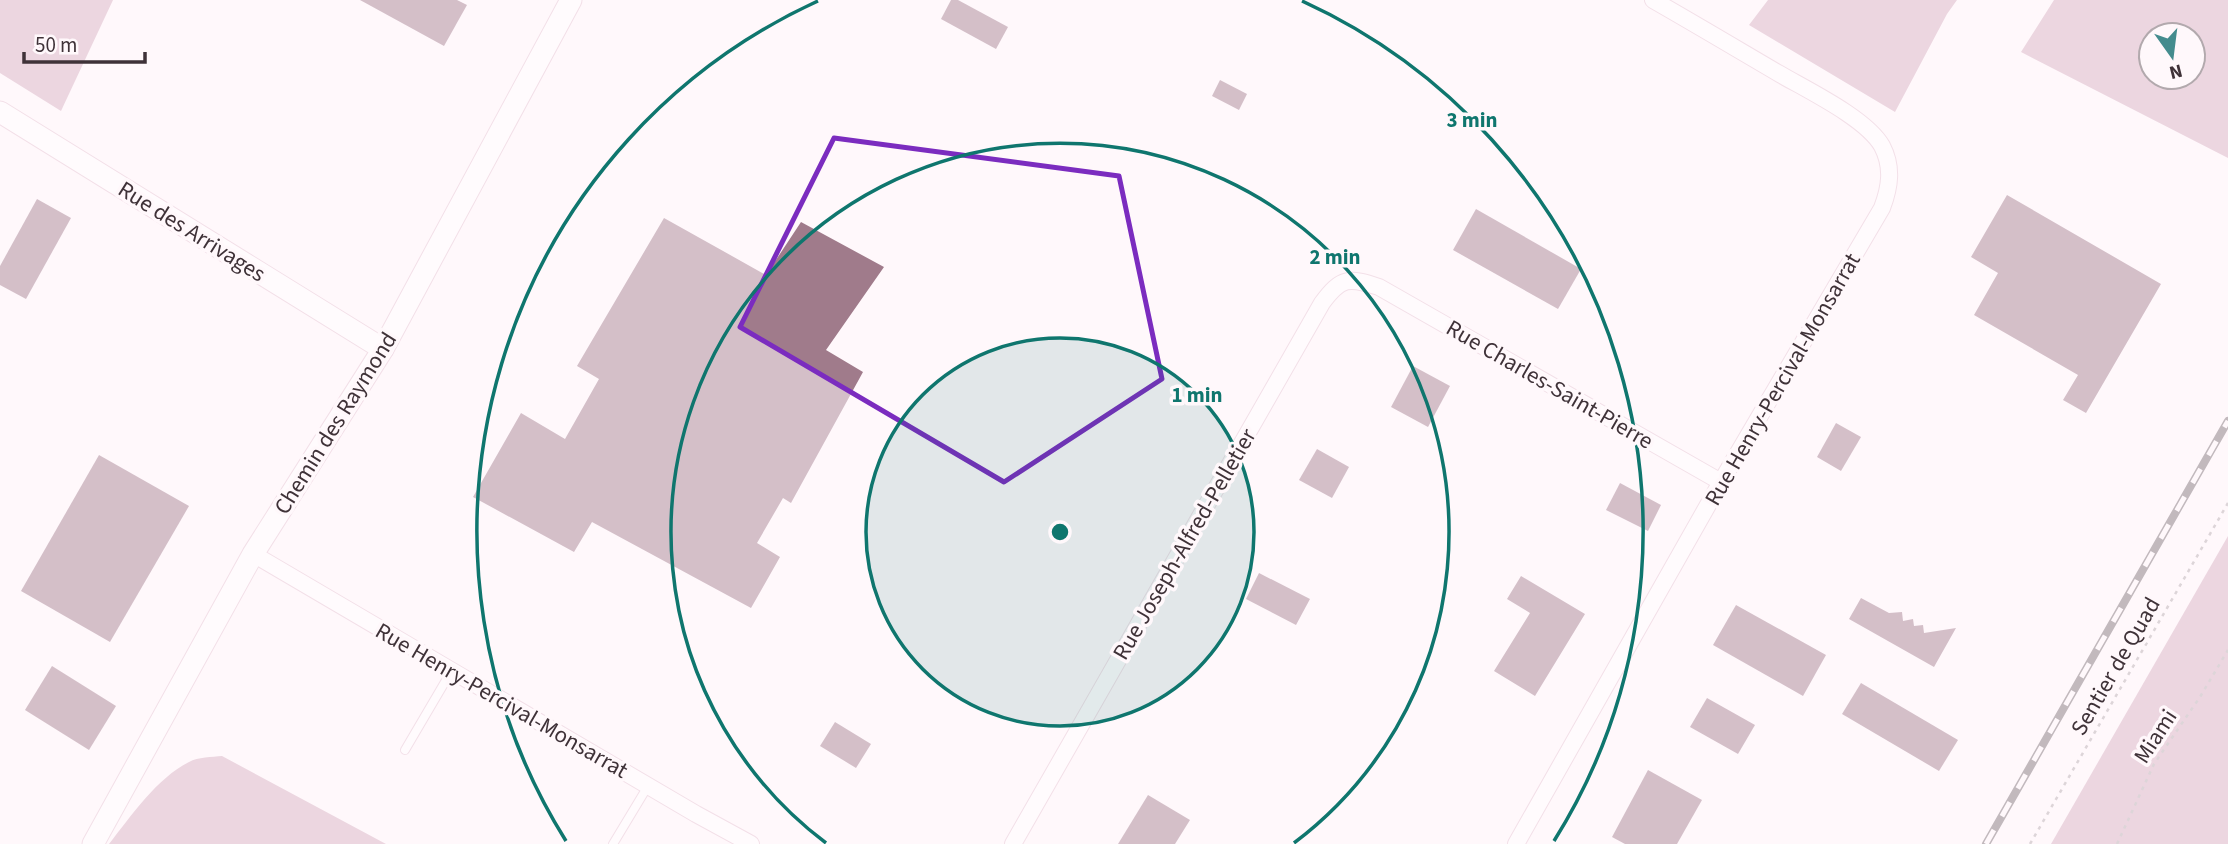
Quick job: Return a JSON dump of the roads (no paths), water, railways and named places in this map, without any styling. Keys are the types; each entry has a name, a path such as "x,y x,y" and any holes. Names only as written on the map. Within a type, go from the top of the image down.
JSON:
{"street":[{"name":"Chemin des Raymond","path":"93,844 253,554 383,349 571,0"},
{"name":"Rue Henry-Percival-Monsarrat","path":"1516,844 1721,482 1882,208 1890,188 1889,168 1883,148 1870,130 1808,90 1653,0"},
{"name":"Rue des Arrivages","path":"0,112 383,349"},
{"name":"Rue Joseph-Alfred-Pelletier","path":"1013,844 1322,303 1333,288 1345,280 1359,280 1379,287"},
{"name":"Rue Charles-Saint-Pierre","path":"1379,287 1721,482"},
{"name":"Rue Henry-Percival-Monsarrat","path":"253,554 751,844"}],"lane":[{"path":"405,750 452,670"},
{"path":"613,844 648,786"}],"railway":[{"path":"1986,844 2228,421"}]}
